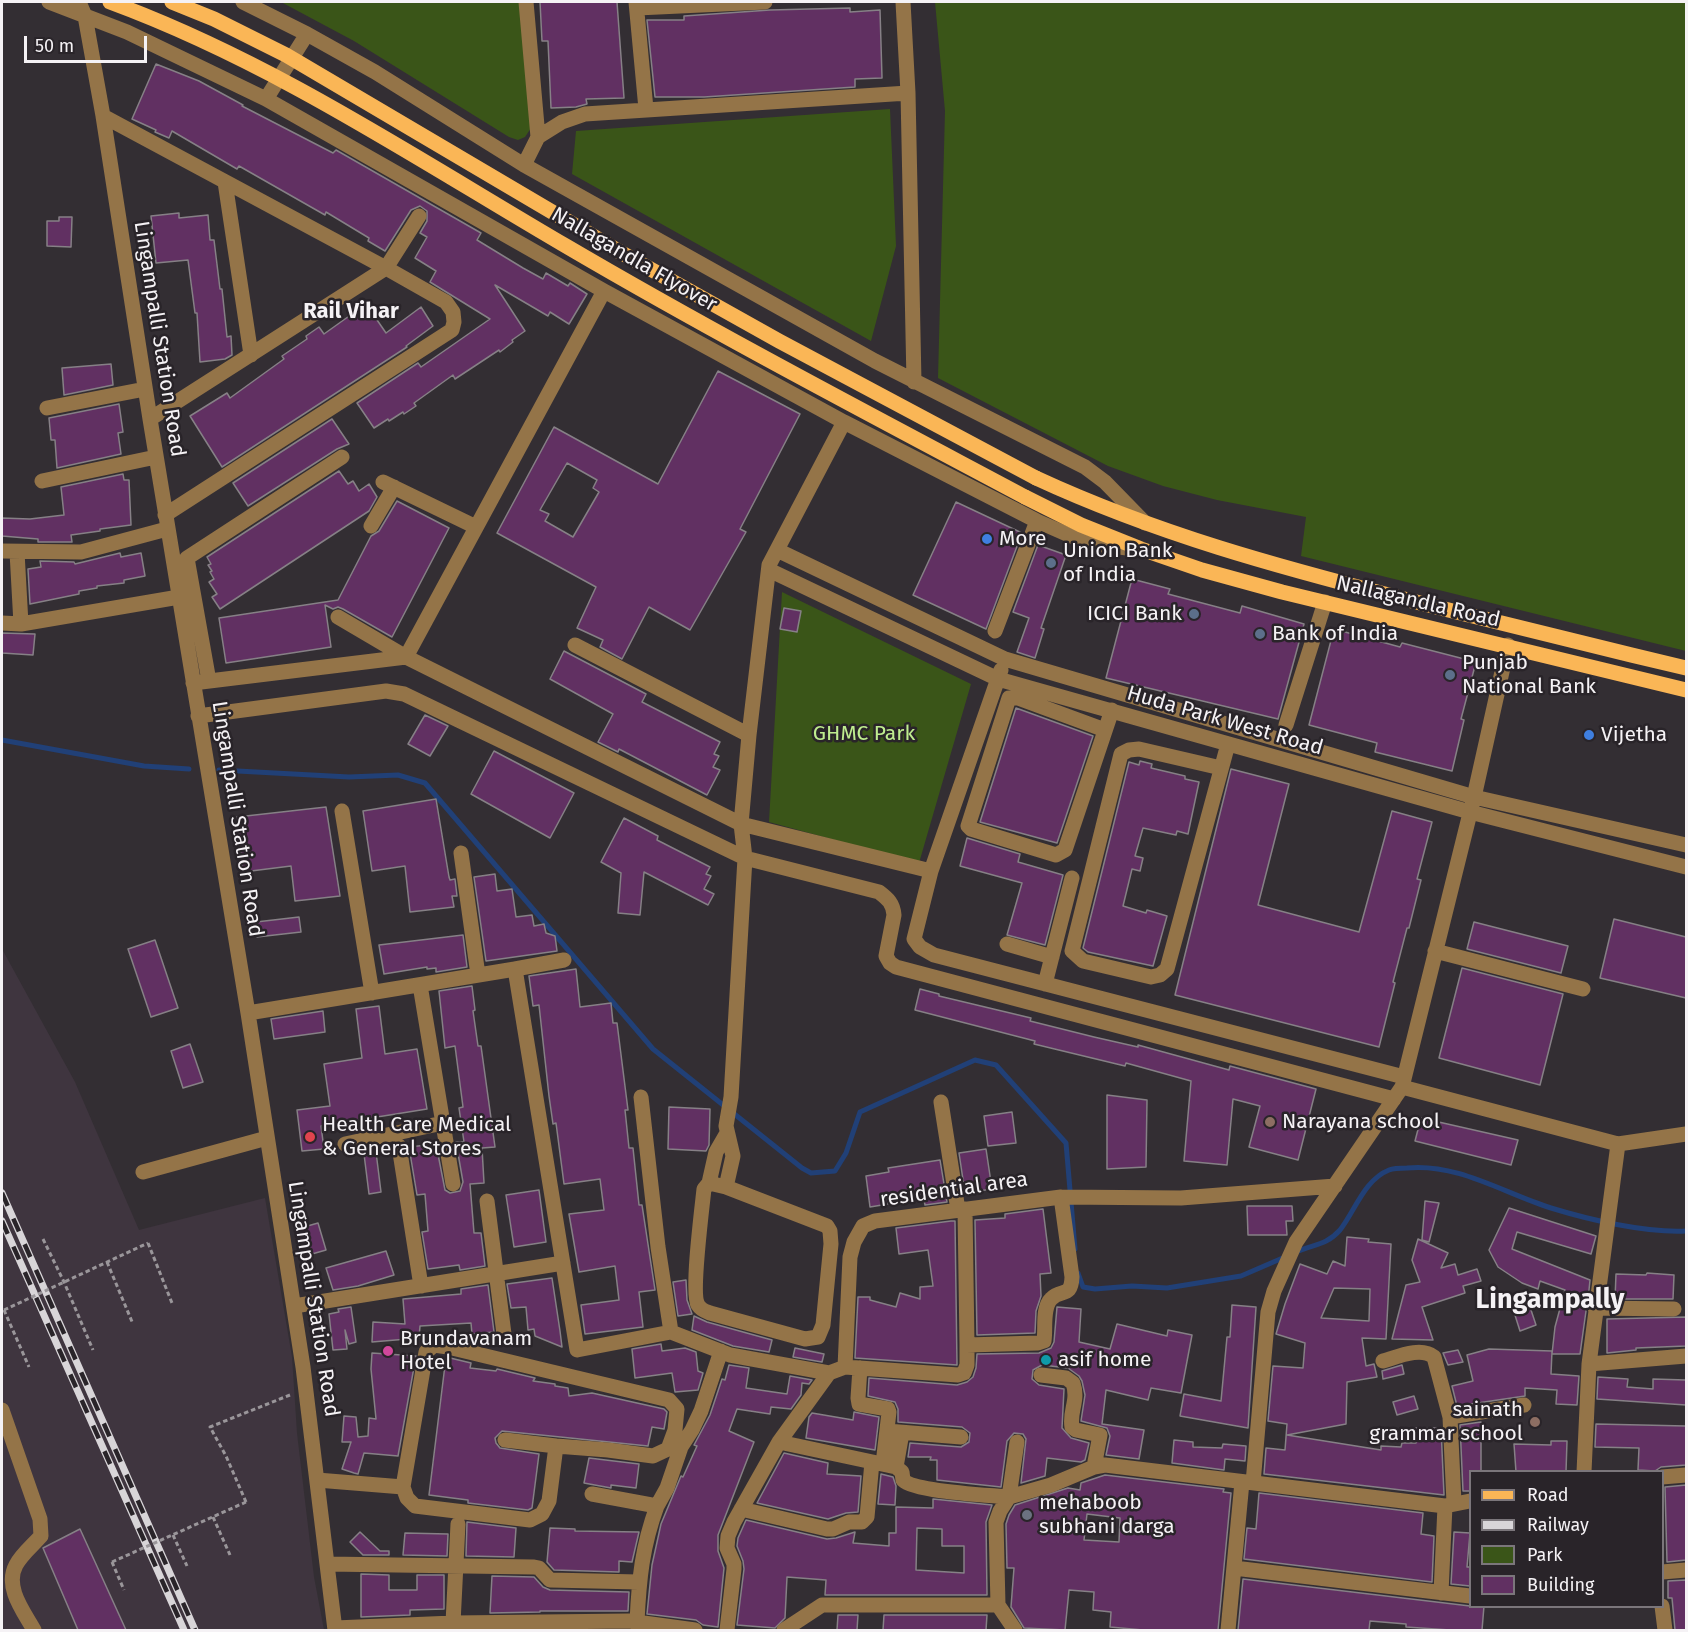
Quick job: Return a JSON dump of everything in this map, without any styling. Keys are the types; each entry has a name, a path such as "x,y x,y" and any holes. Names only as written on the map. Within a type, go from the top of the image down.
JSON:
{"main road":[{"name":"Nallagandla Flyover","path":"110,2 203,40 273,74 606,270 768,361 1025,497 1081,525 1141,549"},
{"name":"Nallagandla Flyover","path":"172,2 214,19 286,55 620,252 779,341 1036,478 1092,504 1148,525"},
{"name":"Nallagandla Road","path":"1148,525 1286,569 1686,668"},
{"name":"Nallagandla Road","path":"1141,549 1202,570 1325,602 1686,690"}],"street":[{"path":"49,2 82,9 266,99 604,291 844,422 1037,521 1087,543 1141,549"},
{"path":"82,9 92,2"},
{"path":"243,2 307,33 375,72 524,165 914,382 1085,467 1105,482 1148,525"},
{"path":"526,2 538,137"},
{"path":"646,109 636,5 765,2"},
{"path":"903,2 908,93 914,382"},
{"name":"Lingampalli Station Road","path":"82,9 103,116 166,522 248,1013 294,1306 335,1629"},
{"path":"266,99 307,33"},
{"path":"524,165 538,137 562,122 585,114 908,93"},
{"path":"21,624 9,551 81,552 166,522 452,330 454,322 453,312 446,302 103,116"},
{"path":"225,182 251,355"},
{"path":"150,419 386,268 419,216"},
{"path":"406,657 604,291"},
{"path":"47,408 145,389"},
{"path":"709,1183 726,1187 827,1226 830,1231 831,1244 823,1325 818,1337 805,1339 702,1310 697,1304 696,1288 704,1189 709,1183 716,1152 726,1129 731,1097 745,858 741,824 749,735 769,570 777,550 844,422"},
{"path":"42,481 156,457"},
{"path":"209,681 187,558 342,457"},
{"path":"371,526 388,484 476,527"},
{"path":"995,632 1037,521"},
{"name":"Huda Park West Road","path":"777,550 1005,659 1474,796 1686,845"},
{"name":"Huda Park West Road","path":"769,570 998,679 1470,812 1686,867"},
{"path":"2,622 21,624 179,597"},
{"path":"1286,725 1325,602"},
{"path":"338,617 406,657 741,824 930,871"},
{"path":"575,645 749,735"},
{"path":"1228,1630 1268,1312 1285,1262 1296,1242 1400,1088 1474,796 1508,645"},
{"path":"193,683 406,657"},
{"path":"1005,659 930,871 914,939 920,947 934,955 1045,984 1400,1088"},
{"path":"198,716 386,691 404,694 745,858 879,892 891,900 894,909 886,956 896,967 1400,1088 1618,1144 1686,1134"},
{"path":"1105,730 1018,698 1009,698 968,826 971,829 1056,855 1065,850 1112,711"},
{"path":"1221,768 1139,749 1121,754 1072,951 1077,957 1083,961 1151,977 1160,975 1167,969 1228,744"},
{"path":"342,811 372,993"},
{"path":"461,853 478,975"},
{"path":"1045,984 1072,878"},
{"path":"1007,944 1052,957"},
{"path":"1436,951 1583,989"},
{"path":"248,1013 564,960"},
{"path":"515,969 577,1350 671,1332 730,1355 829,1373 853,1368 962,1374 966,1369 967,1345 961,1210 941,1102"},
{"path":"420,985 453,1184"},
{"path":"641,1097 657,1247 671,1332"},
{"path":"345,1144 443,1124"},
{"path":"726,1129 733,1156 726,1187"},
{"path":"143,1172 267,1138"},
{"path":"1584,1470 1589,1364 1603,1244 1618,1144"},
{"path":"399,1146 421,1286"},
{"name":"residential area","path":"853,1368 850,1257 854,1242 863,1226 875,1221 1062,1197 1181,1198 1335,1186"},
{"path":"967,1345 1042,1342 1045,1338 1046,1307 1056,1295 1068,1291 1071,1286 1072,1277 1062,1197"},
{"path":"487,1201 504,1334"},
{"path":"294,1306 562,1263"},
{"path":"1595,1308 1674,1309"},
{"path":"506,1440 654,1456 668,1449 675,1430 677,1409 669,1400 460,1349 434,1345 426,1352 403,1487 407,1498 415,1506 530,1520 542,1514 549,1501 556,1446"},
{"path":"636,1622 646,1536 657,1506 667,1488 681,1447 700,1411 721,1351"},
{"path":"1383,1361 1420,1351 1434,1357 1450,1417 1449,1504 1441,1593"},
{"path":"1589,1364 1686,1356"},
{"path":"741,1509 827,1528 849,1522 862,1522 867,1517 895,1432 888,1409 859,1404 853,1368"},
{"path":"727,1630 734,1569 727,1548 728,1536 779,1442 829,1373"},
{"path":"1041,1375 1066,1378 1073,1383 1076,1399 1072,1427 1100,1435 1094,1467"},
{"path":"1450,1417 1524,1405"},
{"path":"2,1410 40,1519 41,1536 15,1566 12,1583 15,1596 34,1630"},
{"path":"895,1432 961,1437"},
{"path":"779,1442 884,1464 902,1472 903,1480 909,1484 935,1490 1009,1497 1051,1485 1094,1467 1105,1465 1247,1483 1449,1504 1469,1501"},
{"path":"1015,1630 998,1605 996,1522 1009,1497 1017,1442"},
{"path":"1664,1477 1686,1475"},
{"path":"317,1480 403,1487"},
{"path":"592,1494 657,1506"},
{"path":"453,1623 458,1524"},
{"path":"327,1564 534,1567 539,1568 550,1580 639,1582"},
{"path":"1234,1568 1469,1596"},
{"path":"1664,1572 1686,1570"},
{"path":"784,1630 822,1605 998,1605"},
{"path":"1662,1608 1665,1630"},
{"path":"335,1629 453,1623 561,1626 636,1622 695,1630"}],"path":[{"path":"43,1239 93,1350"},
{"path":"29,1367 4,1310 148,1243 172,1303"},
{"path":"107,1262 133,1324"},
{"path":"124,1590 112,1562 246,1502 226,1456 210,1427 306,1389"},
{"path":"213,1517 230,1555"},
{"path":"173,1535 187,1566"}],"shaded area":[{"path":"2,949 75,1082 139,1230 265,1198 292,1357 297,1433 314,1577 324,1630 2,1630"}],"green space":[{"path":"281,2 522,2 531,128 525,137 518,140 509,137 354,41"},
{"path":"935,2 1686,2 1686,651 1301,556 1306,517 1217,500 1163,486 1108,466 938,378 945,111"},
{"path":"890,109 896,246 871,341 572,174 576,131"},
{"name":"GHMC Park","path":"782,592 971,684 919,863 769,822"}],"building":[{"path":"540,2 617,2 624,98 586,99 587,104 576,107 551,108 548,41 542,41"},
{"path":"850,8 850,12 880,10 882,78 855,79 855,87 704,97 655,97 647,20 684,20 684,16 770,10"},
{"path":"156,64 199,81 333,153 336,150 481,233 477,240 523,268 543,279 546,273 568,286 570,283 587,294 569,324 550,312 548,316 495,285 525,331 500,352 499,350 455,379 453,375 414,403 416,406 404,414 403,412 389,421 388,419 374,428 357,403 418,363 421,367 490,319 430,282 436,271 415,258 427,237 420,233 427,221 427,211 420,206 411,210 385,251 368,241 369,238 326,212 325,215 239,166 237,169 172,131 169,138 155,132 156,130 132,119"},
{"path":"179,213 179,218 208,215 210,240 214,240 220,289 222,289 227,337 231,336 232,355 225,359 200,362 197,313 195,313 188,260 156,263 151,216"},
{"path":"59,217 72,217 71,247 47,246 47,221 59,221"},
{"path":"366,304 386,333 421,307 433,326 407,347 222,467 190,416 227,393 230,398 284,359 282,356 307,339 306,336 319,327 324,334"},
{"path":"111,364 113,385 64,395 62,368"},
{"path":"718,371 800,414 740,529 746,532 690,630 649,607 622,659 600,647 603,640 577,628 596,587 497,533 554,427 658,484","holes":["567,463 597,480 593,488 599,492 573,537 545,521 549,514 540,510"]},
{"path":"119,404 123,432 118,433 121,454 57,468 55,440 51,440 49,418"},
{"path":"332,419 349,444 337,449 248,506 233,483"},
{"path":"339,471 348,484 353,481 359,491 369,484 377,497 369,511 220,609 212,597 217,594 209,582 214,579 207,557"},
{"path":"123,474 124,480 129,480 131,525 71,535 72,542 38,542 38,539 2,536 2,518 30,519 64,515 61,487"},
{"path":"397,501 449,528 392,637 343,609 338,607 333,609 325,605 331,647 226,663 219,618 338,600 371,536 379,531"},
{"path":"956,502 1022,533 986,629 913,595"},
{"path":"1038,545 1066,555 1041,628 1044,629 1035,658 1017,652 1029,618 1013,612"},
{"path":"120,553 121,557 141,553 145,576 124,580 124,583 97,586 97,588 79,591 79,594 30,604 28,569 41,567 40,561 74,562 75,564"},
{"path":"1132,579 1170,589 1168,594 1240,613 1242,606 1304,624 1278,719 1106,678"},
{"path":"784,608 801,611 797,632 780,629"},
{"path":"1334,629 1400,647 1402,643 1476,662 1461,719 1464,720 1452,771 1375,752 1377,743 1309,725"},
{"path":"2,633 35,634 33,655 2,653"},
{"path":"564,651 646,694 642,702 720,742 714,754 719,756 713,767 720,770 707,795 619,749 618,752 598,742 613,714 550,679"},
{"path":"1016,708 1093,736 1057,843 980,822"},
{"path":"425,715 448,726 430,756 408,744"},
{"path":"494,751 574,793 550,838 471,794"},
{"path":"1140,761 1152,764 1151,768 1185,776 1185,779 1199,782 1188,834 1177,831 1176,835 1143,828 1135,856 1143,858 1140,871 1132,869 1123,906 1167,916 1153,966 1088,952 1083,948 1129,762 1139,765"},
{"path":"1231,769 1289,784 1258,905 1359,932 1392,811 1432,822 1417,879 1421,880 1393,982 1395,983 1379,1047 1175,995"},
{"path":"436,799 449,877 450,880 455,879 457,896 452,896 454,907 410,912 405,866 372,871 363,811"},
{"path":"326,807 340,896 295,901 291,866 243,872 237,817"},
{"path":"624,818 658,836 657,840 710,867 706,874 711,876 704,889 714,894 708,905 644,872 640,915 618,913 621,873 601,862"},
{"path":"967,838 1020,854 1018,862 1063,875 1045,945 1007,935 1022,883 960,866"},
{"path":"495,874 497,891 512,889 516,917 532,915 534,926 544,924 546,933 555,936 557,951 486,961 474,877"},
{"path":"299,917 301,932 257,937 256,922"},
{"path":"1614,919 1686,937 1686,998 1600,978"},
{"path":"1474,922 1568,946 1561,973 1467,949"},
{"path":"463,935 467,967 436,972 436,968 427,969 427,967 384,974 379,945"},
{"path":"155,940 178,1008 151,1017 128,949"},
{"path":"1462,968 1563,994 1540,1085 1439,1058"},
{"path":"576,969 580,1007 611,1003 613,1023 617,1023 628,1110 625,1110 629,1148 633,1148 639,1205 642,1205 655,1290 639,1292 643,1327 585,1334 581,1305 619,1300 615,1266 579,1272 569,1214 604,1210 600,1179 564,1184 556,1123 553,1124 549,1096 539,1005 533,1006 529,976"},
{"path":"472,986 478,1046 481,1046 495,1147 482,1148 484,1183 470,1184 474,1233 481,1233 485,1266 460,1270 459,1265 428,1269 422,1232 428,1231 425,1194 417,1195 409,1147 436,1144 445,1190 450,1193 460,1191 463,1182 456,1142 464,1142 459,1108 463,1107 455,1046 445,1048 439,991"},
{"path":"920,989 939,994 939,996 1031,1018 1030,1021 1138,1047 1138,1045 1229,1070 1230,1066 1316,1089 1298,1160 1249,1147 1260,1106 1233,1099 1227,1165 1184,1161 1191,1081 1126,1063 1125,1066 1034,1044 1035,1041 915,1010"},
{"path":"379,1006 385,1054 417,1049 427,1109 321,1126 324,1149 302,1151 297,1110 330,1106 324,1064 362,1058 356,1009"},
{"path":"323,1011 325,1032 274,1039 271,1019"},
{"path":"190,1044 203,1082 183,1088 171,1051"},
{"path":"1107,1095 1147,1100 1146,1167 1107,1169"},
{"path":"669,1107 710,1109 709,1145 706,1151 668,1149"},
{"path":"1012,1112 1016,1143 988,1146 984,1116"},
{"path":"1421,1118 1518,1140 1511,1165 1415,1141"},
{"path":"986,1149 992,1189 965,1193 959,1153"},
{"path":"376,1152 381,1192 369,1194 364,1154"},
{"path":"940,1160 947,1202 925,1205 923,1194 887,1200 888,1204 870,1207 866,1176 889,1172 888,1168"},
{"path":"539,1190 546,1242 514,1247 506,1195"},
{"path":"1425,1201 1439,1203 1429,1242 1422,1240"},
{"path":"1247,1206 1292,1206 1293,1221 1286,1221 1287,1235 1248,1235"},
{"path":"1509,1208 1596,1236 1591,1254 1517,1232 1512,1249 1590,1280 1583,1306 1586,1311 1580,1354 1552,1354 1555,1327 1565,1290 1540,1281 1538,1289 1522,1283 1498,1267 1489,1250"},
{"path":"1043,1209 1051,1273 1040,1274 1041,1296 1036,1311 1035,1333 977,1335 975,1220 1005,1218 1005,1214"},
{"path":"955,1221 957,1365 855,1358 858,1297 870,1297 870,1300 896,1307 900,1293 920,1299 920,1287 933,1286 928,1250 899,1254 896,1228"},
{"path":"318,1223 326,1250 312,1254 304,1227"},
{"path":"1347,1237 1391,1244 1386,1339 1362,1338 1366,1366 1374,1364 1377,1377 1347,1382 1346,1424 1287,1435 1381,1450 1381,1446 1401,1447 1402,1443 1416,1443 1416,1428 1441,1428 1444,1495 1264,1474 1266,1448 1285,1450 1287,1424 1268,1421 1273,1366 1303,1368 1305,1343 1276,1334 1300,1264 1327,1274 1333,1261 1345,1266","holes":["1334,1288 1370,1289 1369,1321 1321,1318"]},
{"path":"1418,1239 1448,1253 1441,1268 1455,1264 1458,1275 1477,1269 1481,1281 1463,1286 1465,1293 1422,1307 1433,1340 1392,1339 1406,1285 1420,1282 1412,1260"},
{"path":"386,1251 394,1275 358,1286 333,1290 326,1268"},
{"path":"1647,1273 1674,1275 1673,1299 1615,1299 1616,1274 1646,1275"},
{"path":"552,1278 562,1347 535,1336 534,1329 528,1330 526,1307 511,1308 507,1284"},
{"path":"686,1280 687,1300 692,1314 678,1316 673,1282"},
{"path":"488,1285 494,1332 472,1334 471,1323 420,1326 419,1338 372,1342 373,1322 405,1324 403,1299 461,1294 461,1289"},
{"path":"1232,1305 1256,1307 1248,1428 1180,1416 1184,1394 1221,1401"},
{"path":"351,1307 356,1342 349,1344 345,1330 347,1349 333,1350 329,1314 339,1312 338,1309"},
{"path":"1057,1307 1081,1309 1079,1342 1110,1349 1117,1324 1167,1336 1168,1330 1192,1335 1181,1393 1151,1388 1148,1400 1106,1390 1102,1424 1144,1430 1139,1459 1106,1455 1110,1436 1107,1428 1081,1421 1085,1395 1079,1376 1068,1368 1042,1365 1033,1370 1032,1379 1039,1385 1064,1389 1062,1428 1071,1438 1089,1443 1085,1460 1081,1462 1047,1458 1045,1476 1021,1483 1026,1439 1023,1434 1014,1433 1007,1441 1001,1487 937,1480 937,1460 930,1460 931,1457 908,1457 910,1443 961,1447 969,1442 970,1433 962,1427 898,1422 898,1409 895,1402 868,1396 869,1378 957,1385 967,1382 973,1377 977,1354 1039,1353 1051,1348 1054,1342"},
{"path":"1530,1307 1536,1325 1520,1331 1514,1312"},
{"path":"694,1316 707,1322 772,1340 769,1352 733,1346 692,1330"},
{"path":"1686,1317 1686,1346 1636,1348 1636,1350 1607,1353 1607,1319"},
{"path":"661,1344 662,1351 685,1348 696,1352 698,1371 703,1373 698,1390 675,1392 672,1373 635,1378 632,1349"},
{"path":"795,1348 824,1354 822,1362 793,1357"},
{"path":"1489,1349 1552,1351 1551,1374 1579,1376 1577,1405 1556,1404 1557,1390 1525,1388 1525,1396 1457,1406 1452,1386 1473,1381 1467,1355"},
{"path":"1458,1350 1463,1362 1448,1365 1443,1353"},
{"path":"372,1353 416,1356 398,1456 364,1453 358,1474 342,1469 351,1442 342,1442 344,1416 356,1417 358,1437 368,1436 369,1418 376,1419 371,1369"},
{"path":"446,1357 471,1363 470,1368 496,1371 497,1369 535,1378 533,1381 568,1388 569,1396 592,1393 664,1409 667,1412 664,1429 652,1427 648,1446 502,1431 495,1438 500,1448 539,1454 532,1508 528,1510 468,1503 468,1500 429,1495"},
{"path":"729,1365 749,1368 746,1388 787,1394 790,1376 812,1380 809,1384 802,1383 801,1395 791,1409 771,1407 770,1414 737,1409 729,1431 754,1442 718,1535 718,1551 724,1568 718,1627 703,1625 696,1620 647,1614 652,1565 661,1524 681,1476 683,1477 697,1446 694,1445 710,1415"},
{"path":"1402,1365 1404,1374 1383,1379 1382,1371"},
{"path":"1598,1377 1628,1379 1627,1387 1653,1389 1653,1379 1686,1380 1686,1405 1597,1399"},
{"path":"1414,1396 1418,1409 1397,1415 1393,1402"},
{"path":"854,1412 879,1417 875,1450 806,1438 809,1417 812,1413 853,1420"},
{"path":"1481,1422 1481,1470 1469,1470 1469,1491 1463,1491 1460,1425"},
{"path":"1596,1424 1686,1426 1686,1465 1661,1467 1656,1470 1638,1470 1639,1448 1595,1447"},
{"path":"1174,1440 1193,1442 1193,1447 1222,1448 1223,1444 1246,1446 1245,1461 1225,1459 1224,1470 1172,1463"},
{"path":"1551,1441 1567,1441 1566,1470 1516,1470 1514,1444 1551,1445"},
{"path":"784,1453 828,1463 827,1474 861,1476 858,1512 828,1519 757,1503"},
{"path":"589,1458 639,1464 636,1488 611,1485 611,1488 584,1483"},
{"path":"881,1474 893,1477 896,1486 895,1505 878,1504"},
{"path":"1105,1475 1224,1489 1223,1492 1231,1493 1218,1630 1143,1630 1110,1627 1111,1612 1093,1610 1094,1592 1069,1590 1065,1630 1024,1628 1011,1607 1014,1568 1007,1568 1006,1524 1009,1515 1015,1505 1068,1488 1080,1490 1081,1483","holes":["1087,1514 1120,1518 1119,1542 1084,1540"]},
{"path":"1686,1485 1686,1560 1667,1562 1665,1487"},
{"path":"1259,1493 1423,1513 1421,1534 1434,1536 1432,1582 1244,1559 1247,1528 1256,1529"},
{"path":"933,1499 992,1505 986,1522 987,1595 825,1595 826,1580 787,1577 785,1618 775,1628 737,1625 744,1569 737,1546 746,1520 827,1539 855,1532 853,1543 889,1546 889,1533 896,1533 896,1507 933,1508","holes":["917,1528 942,1529 942,1546 964,1546 964,1573 916,1570"]},
{"path":"467,1522 516,1528 514,1557 466,1556"},
{"path":"550,1528 575,1529 575,1531 639,1532 632,1562 619,1561 619,1572 554,1570 547,1562"},
{"path":"80,1529 126,1630 78,1630 43,1548"},
{"path":"360,1532 380,1551 389,1551 389,1555 363,1555 350,1542"},
{"path":"1454,1532 1469,1533 1467,1567 1469,1567 1469,1586 1451,1584"},
{"path":"405,1533 448,1534 447,1556 403,1555"},
{"path":"361,1574 389,1575 389,1590 417,1590 417,1575 444,1575 444,1609 410,1610 410,1615 361,1617"},
{"path":"492,1576 534,1577 543,1587 550,1590 629,1592 628,1611 490,1613"},
{"path":"1243,1579 1484,1608 1482,1630 1406,1627 1406,1624 1370,1621 1369,1630 1238,1630"},
{"path":"1686,1580 1686,1630 1675,1630 1672,1598 1668,1598 1668,1581"},
{"path":"838,1615 858,1615 857,1630 837,1630"},
{"path":"884,1615 987,1615 986,1630 883,1630"}],"waterway":[{"path":"2,740 144,766 189,769"},
{"path":"219,770 349,777 398,775 425,783 653,1049 811,1173 835,1171 846,1153 860,1112 975,1060 996,1065 1066,1143 1075,1249"},
{"path":"1296,1252 1324,1242 1335,1235 1366,1188 1380,1175 1400,1168 1444,1170 1480,1180 1551,1208 1600,1221 1636,1228 1686,1231"},
{"path":"1078,1273 1083,1287 1095,1289 1132,1286 1167,1288 1241,1276 1285,1257"}],"railway":[{"path":"2,1193 195,1630"},
{"path":"2,1221 184,1630"}],"place":[{"name":"More","path":"987,539"},
{"name":"Union Bank of India","path":"1051,563"},
{"name":"ICICI Bank","path":"1194,614"},
{"name":"Bank of India","path":"1260,634"},
{"name":"Punjab National Bank","path":"1450,675"},
{"name":"Vijetha","path":"1589,735"},
{"name":"Narayana school","path":"1270,1122"},
{"name":"Health Care Medical & General Stores","path":"310,1137"},
{"name":"Brundavanam Hotel","path":"388,1351"},
{"name":"asif home","path":"1046,1360"},
{"name":"sainath grammar school","path":"1535,1422"},
{"name":"mehaboob subhani darga","path":"1027,1515"}],"district":[{"name":"Rail Vihar","path":"351,312"},
{"name":"Lingampally","path":"1550,1300"}]}
